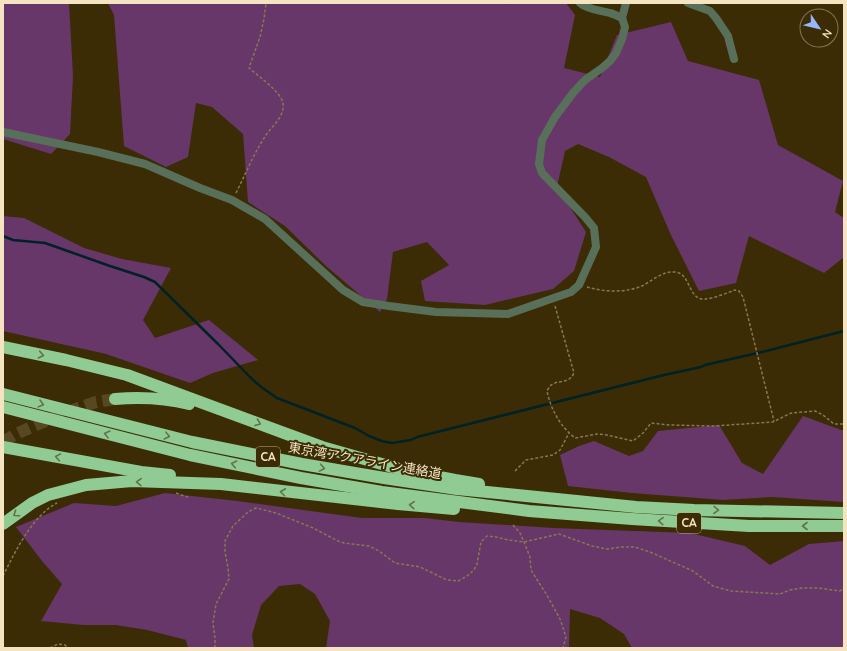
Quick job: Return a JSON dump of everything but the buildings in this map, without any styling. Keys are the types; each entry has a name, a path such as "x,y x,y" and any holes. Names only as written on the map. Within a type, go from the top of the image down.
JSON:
{"highway":[{"path":"3,347 127,375 322,447 403,470 455,480 585,497 636,507"},
{"name":"東京湾アクアライン連絡道","path":"3,394 192,442 302,464 457,489 636,507"},
{"path":"115,399 165,399 223,414 242,417"},
{"name":"東京湾アクアライン連絡道","path":"3,408 190,455 301,478 382,492 535,511 632,519"},
{"path":"3,447 141,472 197,478 221,484"},
{"path":"3,524 32,503 48,495 86,485 132,481 221,484 453,509 527,519 632,519"},
{"name":"CA","path":"636,507 694,510 844,513"},
{"name":"CA","path":"632,519 749,526 844,526"}],"street":[{"path":"580,3 583,6 622,18"},
{"path":"3,132 98,152 145,164 232,200 265,220 343,290 363,302 436,312 508,314 571,292 579,285 596,247 594,228 586,217 542,173 539,164 542,140 555,117 585,80 602,68 616,53 625,27 622,18 626,3"},
{"path":"688,3 710,11 716,18 728,36 734,59"}],"path":[{"path":"232,200 249,168 253,156 266,135 282,115 283,102 277,92 249,68 260,37 266,3"},
{"path":"579,285 596,290 631,290 660,275 674,272 680,273 684,277 693,294 699,299 705,299 735,290 739,291 743,297 774,422"},
{"path":"553,299 574,373 572,377 566,381 551,385 547,391 557,418 575,438 597,434 633,441 643,433 651,423 714,426 774,422 791,413 815,411 823,415 834,424 844,424"},
{"path":"515,471 526,460 553,455 560,450 569,433"},
{"path":"176,493 190,498"},
{"path":"3,576 19,545 38,519 52,506 61,501"},
{"path":"215,648 213,623 216,604 229,579 224,552 224,541 233,526 248,512 256,508 276,513 313,528 338,541 369,546 379,551 395,563 420,567 447,580 458,581 468,576 474,570 477,564 481,542 487,536 524,542 559,534 592,546 607,549 636,547 693,571 714,586 731,591 780,594 790,590 802,588 818,588 840,591 844,588"},
{"path":"513,525 520,533 530,556 531,570 560,619 566,637 563,648"},
{"path":"50,648 58,644 65,645 68,648"}],"shaded area":[{"path":"3,3 69,3 73,76 70,134 51,154 3,139"},
{"path":"108,3 509,3 510,5 511,3 566,3 575,15 564,68 600,77 617,35 671,22 688,61 759,80 778,145 843,181 835,212 844,218 844,257 824,273 749,236 736,283 699,291 670,233 646,177 609,157 578,144 565,151 557,187 586,232 574,271 553,289 485,305 425,301 421,281 449,265 427,242 393,252 387,299 380,312 326,266 285,226 248,202 243,134 212,107 196,103 188,157 166,167 124,146 114,15"},
{"path":"3,216 24,218 84,248 122,259 171,268 143,320 155,338 209,320 258,360 213,373 190,383 106,354 3,331"},
{"path":"803,416 844,431 844,502 772,497 723,500 632,493 568,486 560,455 594,441 629,456 643,451 658,431 719,425 742,463 763,474"},
{"path":"165,493 362,518 425,518 459,522 554,528 690,533 745,546 770,565 809,544 844,541 844,648 632,648 624,634 600,618 570,609 569,648 326,648 330,621 315,594 300,584 279,586 261,605 252,635 254,648 188,648 186,640 147,630 116,625 83,625 41,621 62,584 16,527 74,503 116,506"}],"waterway":[{"path":"3,236 13,240 45,243 155,282 250,377 277,398 355,428 369,436 392,443 411,440 417,437 844,331"}],"tunnel":[{"path":"3,442 16,434 78,408 96,402 115,399"}]}
